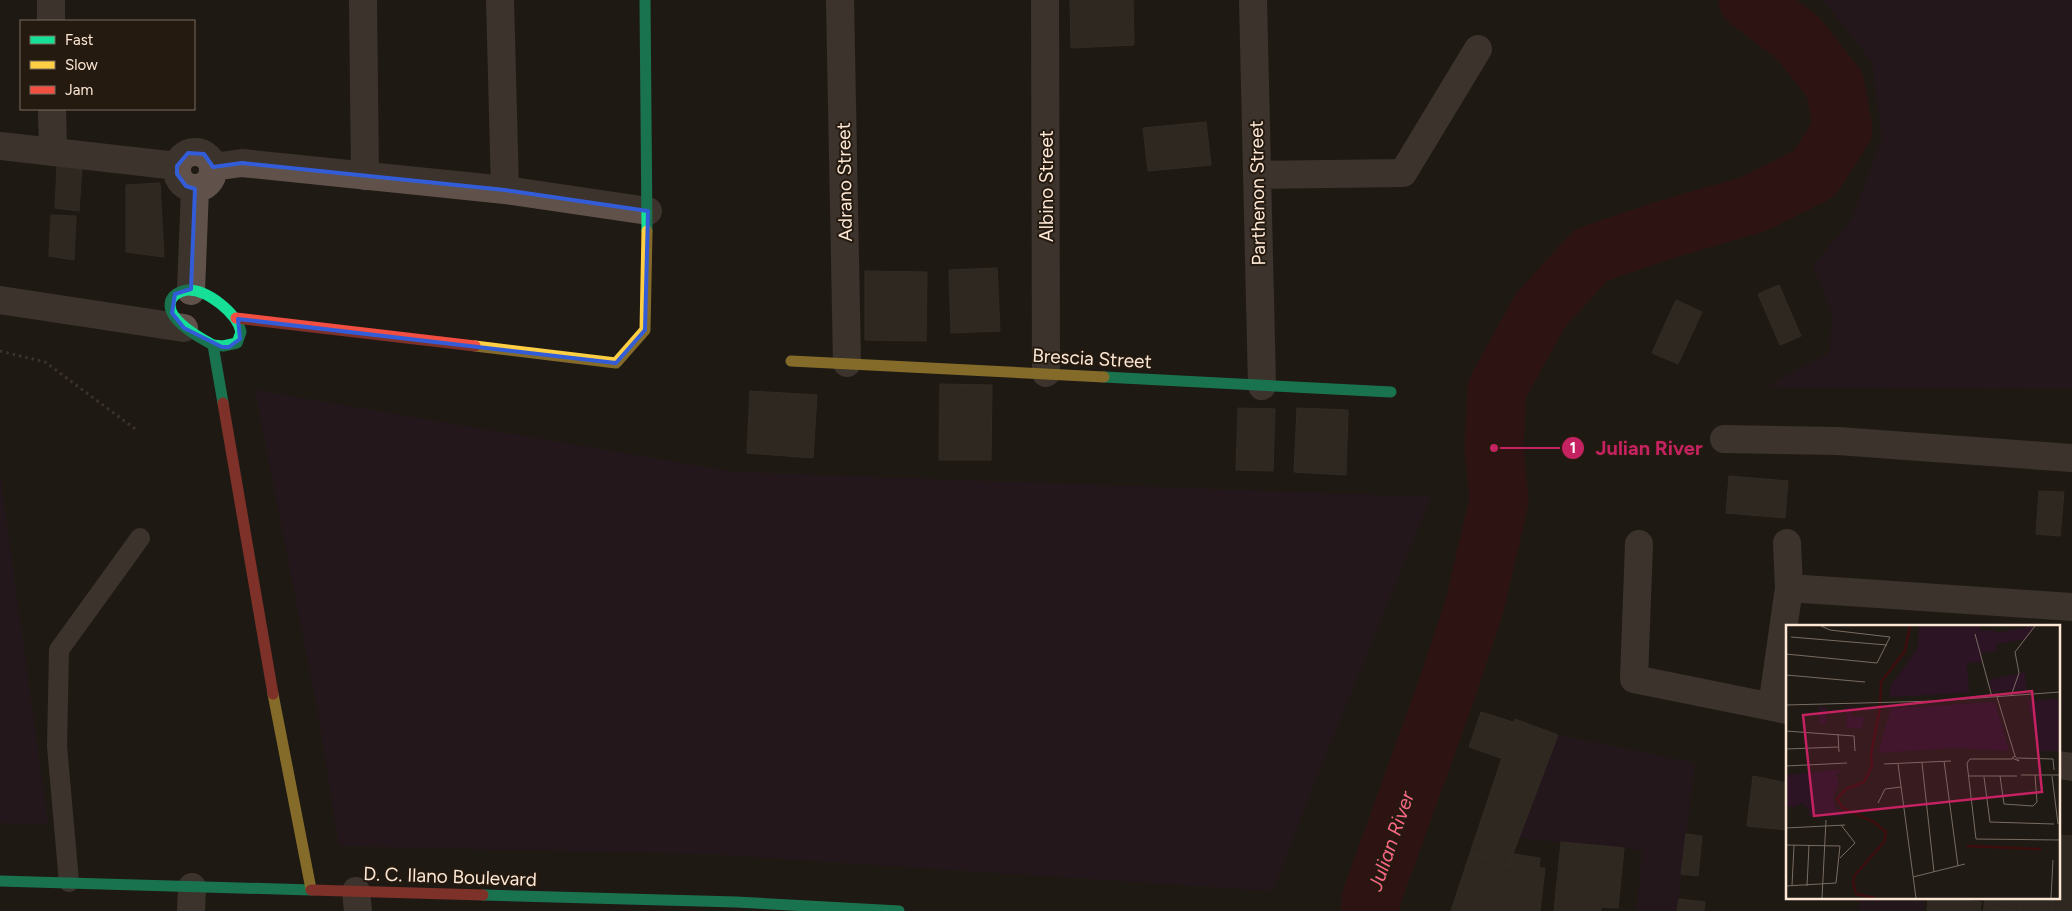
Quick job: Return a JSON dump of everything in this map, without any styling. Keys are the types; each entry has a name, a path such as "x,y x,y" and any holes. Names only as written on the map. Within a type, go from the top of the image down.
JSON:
{"street":[{"path":"51,0 51,20"},
{"path":"363,0 365,176"},
{"path":"500,0 505,190"},
{"path":"236,318 616,363 646,330 648,211 645,0"},
{"name":"Adrano Street","path":"840,0 848,363"},
{"name":"Albino Street","path":"1045,0 1046,373"},
{"name":"Parthenon Street","path":"1253,0 1262,386"},
{"path":"1257,175 1403,172 1478,49"},
{"path":"52,110 53,152"},
{"path":"0,146 177,166"},
{"path":"196,152 204,154 210,160 213,167 213,175 209,183 195,189 186,186 180,181 177,174 177,166 181,158 196,152"},
{"path":"213,167 242,163 505,190 648,211"},
{"path":"191,290 195,189"},
{"path":"181,291 198,291 230,310 236,318 242,332 236,344 229,347 213,345 184,328 172,313 171,300 175,294 181,291"},
{"path":"0,300 184,328"},
{"path":"213,345 279,723 311,889"},
{"name":"Brescia Street","path":"790,361 1391,392"},
{"path":"1724,438 1838,441 2072,458"},
{"path":"1640,544 1634,679 1780,708 1788,588 1787,543"},
{"path":"1788,588 2072,607"},
{"name":"D. C. Ilano Boulevard","path":"0,881 69,882 192,899 311,889 357,901 596,899 736,902 900,911"}],"lane":[{"path":"69,882 57,746 59,650 140,538"}],"path":[{"path":"0,350 45,362 138,431"}],"highlighted area":[{"path":"188,153 204,154 213,167 242,163 505,190 648,211 645,330 616,363 238,319 240,339 229,347 222,347 184,328 172,313 175,294 191,289 195,189 186,186 177,174 177,166"}],"shaded area":[{"path":"1823,0 2072,0 2072,389 1766,387 1830,352 1832,313 1813,266 1851,220 1882,139 1872,62"},
{"path":"255,390 734,472 1431,497 1314,784 1273,891 710,854 339,846 319,718"},
{"path":"0,474 48,824 0,823"},
{"path":"1558,735 1695,763 1677,911 1637,911 1642,850 1519,838"},
{"path":"1860,898 1925,898 1923,911 1858,911"}],"building":[{"path":"1070,0 1133,0 1134,45 1071,48"},
{"path":"1206,122 1211,165 1148,171 1143,128"},
{"path":"57,166 82,167 79,211 55,208"},
{"path":"160,183 164,257 126,252 126,185"},
{"path":"51,215 76,216 74,260 49,256"},
{"path":"997,268 1000,331 951,333 949,270"},
{"path":"865,271 927,272 926,341 865,340"},
{"path":"1779,285 1801,336 1780,345 1758,294"},
{"path":"1676,300 1702,312 1678,364 1652,353"},
{"path":"940,384 992,385 991,460 939,460"},
{"path":"750,391 817,395 813,458 747,453"},
{"path":"1238,408 1275,409 1273,471 1236,470"},
{"path":"1297,408 1348,410 1346,475 1294,472"},
{"path":"1729,476 1788,481 1785,518 1726,513"},
{"path":"2039,491 2064,492 2060,536 2036,534"},
{"path":"1481,712 1513,722 1501,758 1469,747"},
{"path":"1515,719 1558,735 1508,867 1470,853"},
{"path":"1753,776 1786,783 1786,830 1747,826"},
{"path":"1686,834 1702,836 1698,876 1681,874"},
{"path":"2060,835 2072,836 2072,911 2051,911 2053,898 2060,898"},
{"path":"1561,842 1624,848 1618,908 1601,907 1601,911 1554,911"},
{"path":"1470,853 1508,867 1513,854 1540,858 1539,868 1545,868 1540,911 1451,911"},
{"path":"1928,898 1981,902 1980,911 1927,911"},
{"path":"1985,898 2021,898 2020,911 1984,907"},
{"path":"2021,898 2053,898 2051,911 2020,911"},
{"path":"1679,899 1705,902 1704,911 1677,911"},
{"path":"1984,907 2019,911 1983,911"}],"waterway":[{"name":"Julian River","path":"1370,911 1371,899 1448,686 1474,608 1499,501 1494,448 1497,389 1540,311 1591,255 1664,230 1754,204 1814,174 1843,129 1835,85 1798,38 1748,0"}],"traffic: fast":[{"path":"645,0 647,231"},
{"path":"213,345 223,346 237,343 241,332 234,317 220,304 203,293 187,290 176,294 171,300 170,307 178,321 200,338 213,345 223,403"},
{"path":"1104,377 1391,392"},
{"path":"0,881 311,890"},
{"path":"483,895 736,902 899,911"}],"traffic: slow":[{"path":"475,346 616,363 645,330 647,231"},
{"path":"791,361 1104,377"},
{"path":"273,694 311,889"}],"traffic: jam":[{"path":"236,318 475,346"},
{"path":"223,403 273,694"},
{"path":"311,890 483,895"}],"place":[{"name":"Julian River","path":"1494,448"}]}
